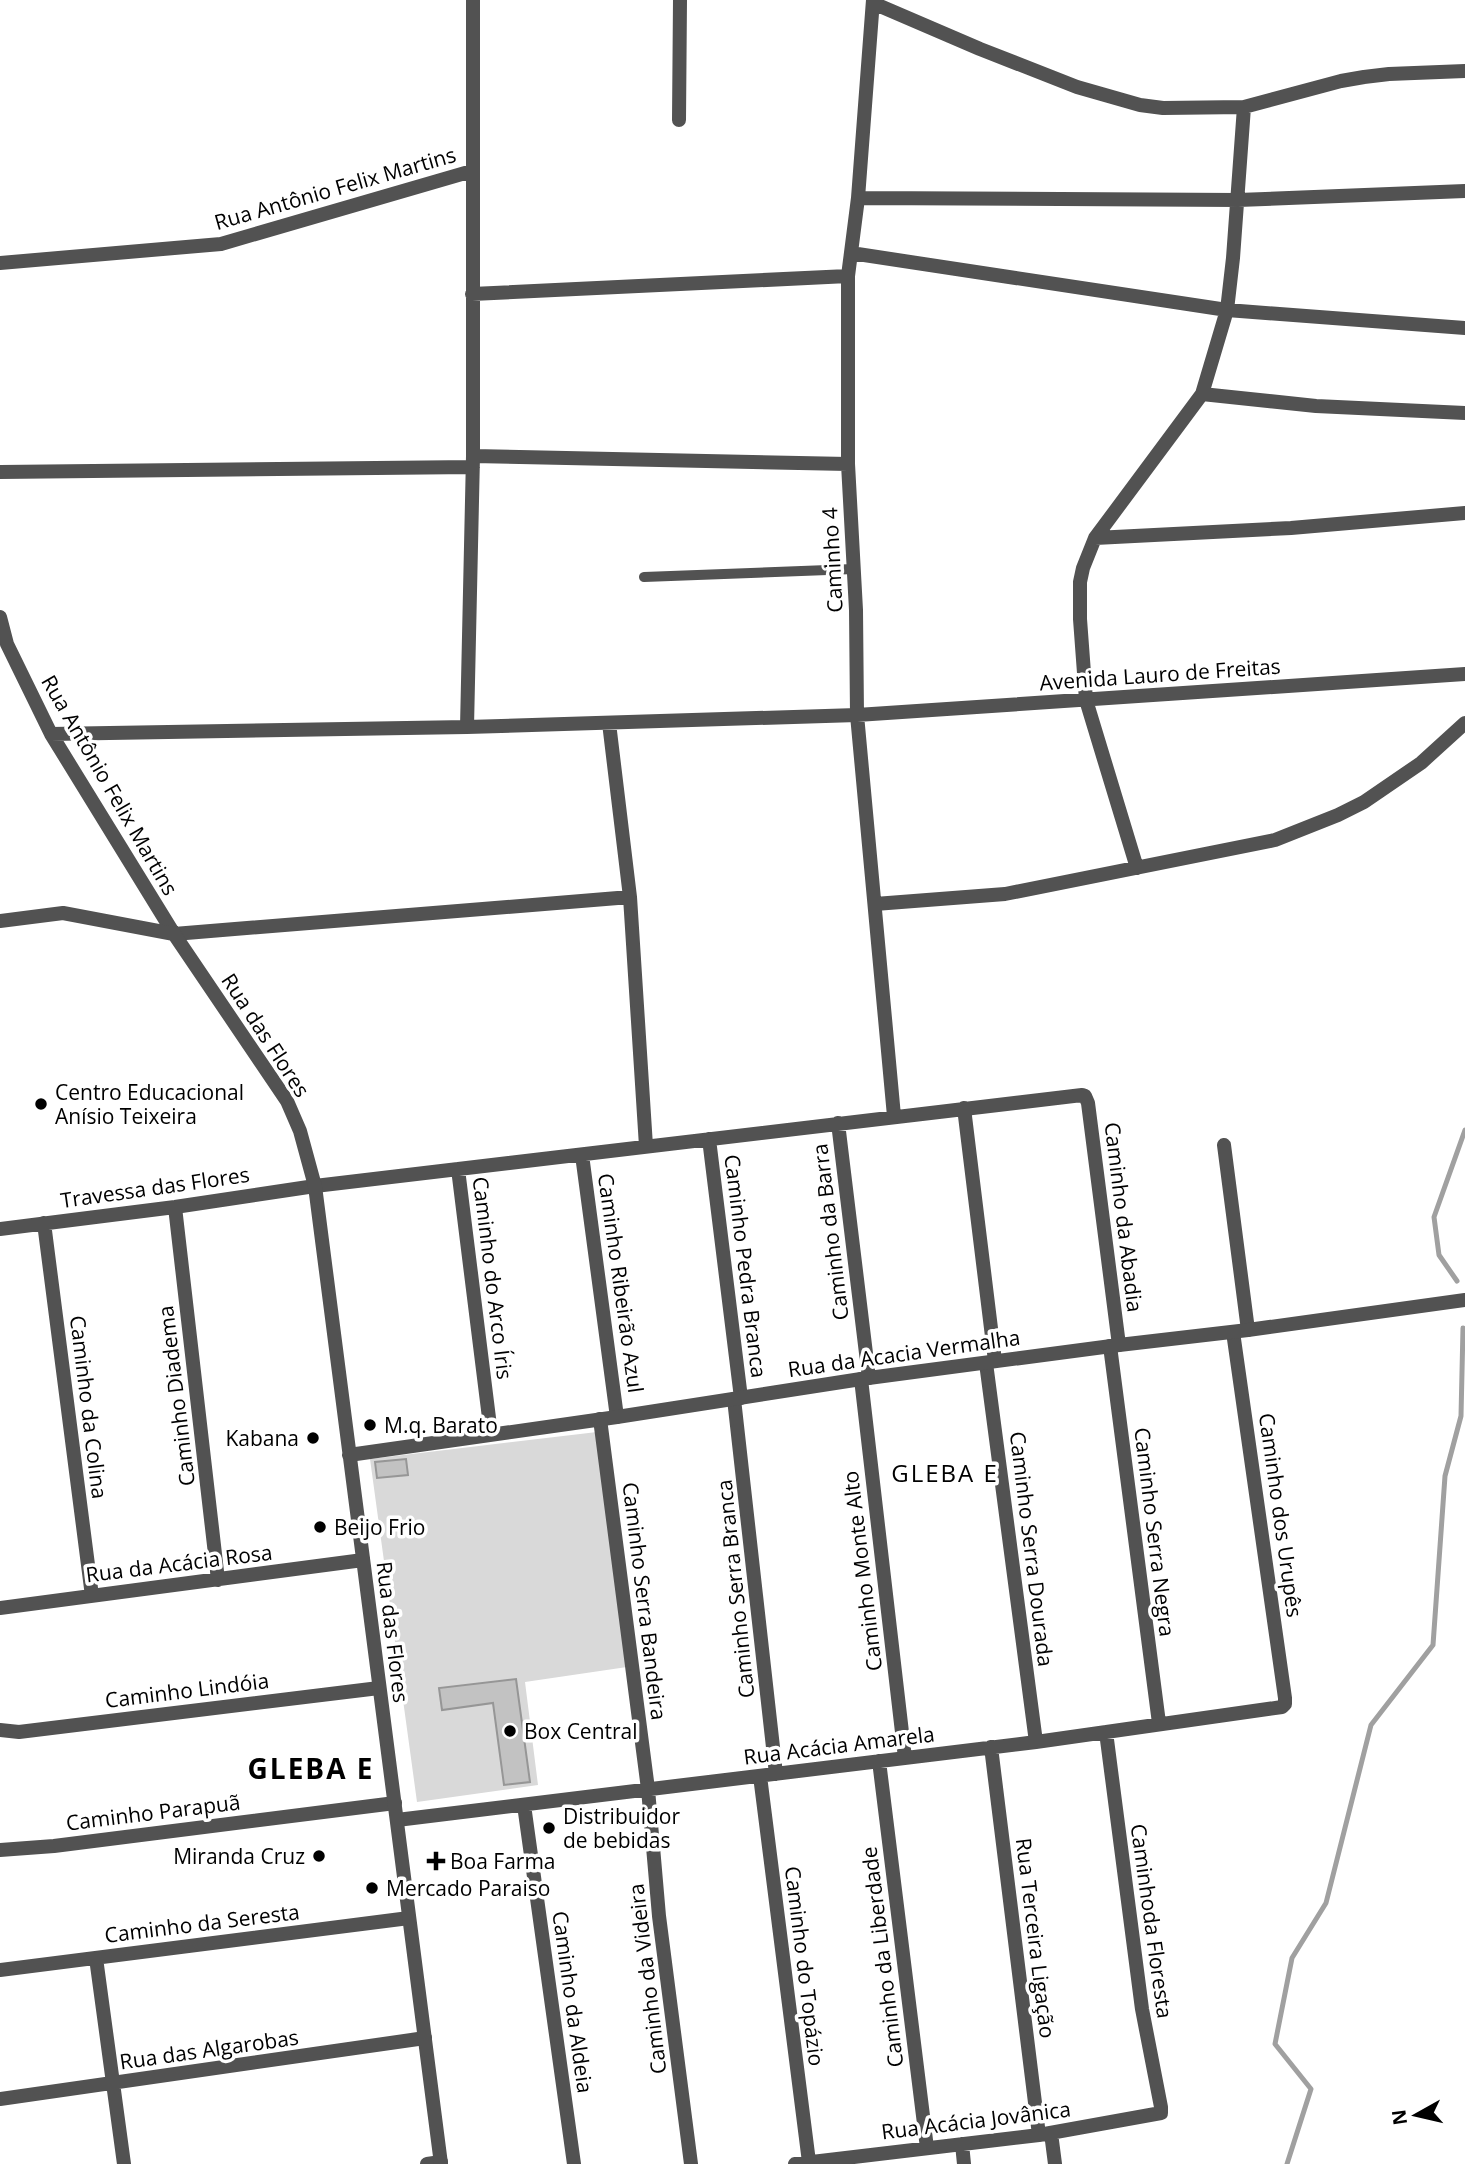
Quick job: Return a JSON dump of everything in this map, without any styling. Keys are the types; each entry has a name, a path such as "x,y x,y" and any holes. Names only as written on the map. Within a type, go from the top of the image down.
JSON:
{"street":[{"path":"467,727 473,461 473,0"},
{"path":"679,120 680,0"},
{"path":"873,2 981,50 1065,82 1128,101 1163,108 1244,107 1364,77 1465,72"},
{"name":"Caminho 4","path":"873,2 858,198 848,276 848,464 854,569 857,715 894,1116"},
{"path":"1137,868 1086,700 1080,582 1095,538 1202,394 1227,310 1244,107"},
{"name":"Rua Antônio Felix Martins","path":"0,263 221,244 472,171"},
{"path":"858,198 1238,200 1465,191"},
{"path":"851,253 1227,310 1465,328"},
{"path":"472,293 848,276"},
{"path":"1202,394 1316,406 1465,413"},
{"path":"0,472 473,461 848,464"},
{"path":"1095,538 1291,528 1465,513"},
{"name":"Rua Antônio Felix Martins","path":"0,617 7,644 51,734 174,934"},
{"name":"Avenida Lauro de Freitas","path":"51,734 467,727 857,715 1465,674"},
{"path":"609,723 630,897 646,1146"},
{"path":"875,904 1006,894 1275,840 1364,802 1421,763 1465,723"},
{"path":"0,921 63,913 174,934 630,897"},
{"name":"Rua das Flores","path":"174,934 287,1101 300,1131 315,1186 425,2038 436,2163"},
{"name":"Travessa das Flores","path":"0,1229 315,1186 894,1116 1085,1096"},
{"name":"Caminho da Abadia","path":"1085,1096 1088,1103 1115,1345"},
{"name":"Caminho Serra Dourada","path":"964,1108 1036,1742"},
{"name":"Caminho da Barra","path":"838,1123 865,1378"},
{"name":"Caminho Pedra Branca","path":"709,1139 738,1399"},
{"name":"Caminho dos Urupês","path":"1224,1145 1241,1331 1285,1704"},
{"name":"Caminho Ribeirão Azul","path":"582,1155 617,1417"},
{"name":"Caminho do Arco Íris","path":"458,1169 491,1434"},
{"name":"Caminho Diadema","path":"175,1207 218,1580"},
{"name":"Caminho da Colina","path":"44,1223 92,1596"},
{"name":"Rua da Acacia Vermalha","path":"349,1455 865,1378 1465,1300"},
{"name":"Caminho Serra Negra","path":"1115,1345 1158,1723"},
{"name":"Caminho Monte Alto","path":"865,1378 905,1758"},
{"name":"Caminho Serra Branca","path":"738,1399 776,1774"},
{"name":"Caminho Serra Bandeira","path":"600,1419 649,1789"},
{"name":"Rua da Acácia Rosa","path":"0,1608 363,1560"},
{"name":"Caminho Lindóia","path":"0,1730 19,1732 379,1688"},
{"name":"Rua Acácia Amarela","path":"397,1820 1036,1742 1280,1708 1285,1704"},
{"name":"Caminhoda Floresta","path":"1106,1732 1139,1993 1161,2113"},
{"name":"Rua Terceira Ligação","path":"991,1747 1045,2134 1055,2164"},
{"name":"Caminho da Liberdade","path":"879,1761 927,2148"},
{"name":"Caminho do Topázio","path":"760,1776 802,2163"},
{"name":"Caminho da Videira","path":"649,1789 659,1916 691,2164"},
{"name":"Caminho Parapuã","path":"0,1850 395,1803"},
{"name":"Caminho da Aldeia","path":"524,1805 574,2164"},
{"name":"Caminho da Seresta","path":"0,1970 409,1918"},
{"path":"96,1958 124,2164"},
{"name":"Rua das Algarobas","path":"0,2099 425,2038"},
{"name":"Rua Acácia Jovânica","path":"802,2163 860,2160 927,2148 1045,2134 1161,2113"},
{"path":"962,2144 964,2164"}],"lane":[{"path":"645,577 854,569"}],"shaded area":[{"path":"597,1432 627,1667 525,1682 538,1785 417,1802 370,1459"}],"building":[{"path":"406,1459 408,1475 377,1478 375,1462"},
{"name":"Box Central","path":"516,1679 530,1782 504,1785 493,1703 442,1710 439,1688"}],"waterway":[{"path":"1457,1281 1439,1255 1434,1217 1465,1130"},
{"path":"1287,2164 1311,2089 1275,2044 1292,1958 1326,1903 1371,1725 1433,1645 1445,1476 1461,1416 1463,1328"}],"place":[{"name":"Centro Educacional Anísio Teixeira","path":"41,1104"},
{"name":"M.q. Barato","path":"370,1425"},
{"name":"Kabana","path":"313,1438"},
{"name":"Beijo Frio","path":"320,1527"},
{"name":"Box Central","path":"510,1731"},
{"name":"Distribuidor de bebidas","path":"549,1828"},
{"name":"Miranda Cruz","path":"319,1856"},
{"name":"Boa Farma","path":"436,1861"},
{"name":"Mercado Paraiso","path":"372,1888"}],"district":[{"name":"GLEBA E","path":"945,1472"},
{"name":"GLEBA E","path":"311,1768"}]}
